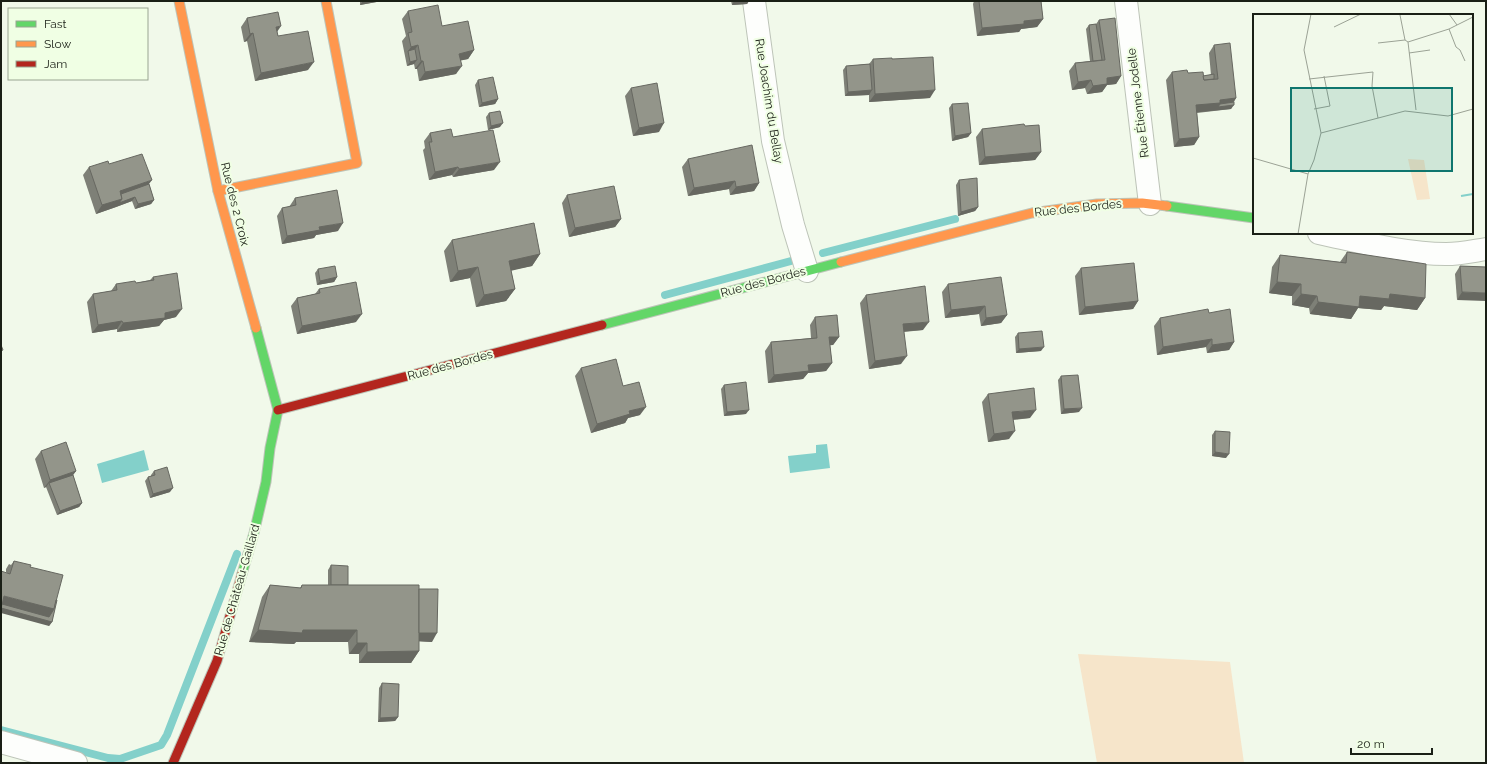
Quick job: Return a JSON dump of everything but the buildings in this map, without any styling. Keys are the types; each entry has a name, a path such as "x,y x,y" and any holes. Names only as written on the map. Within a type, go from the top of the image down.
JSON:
{"street":[{"name":"Rue des 2 Croix","path":"179,1 218,191 278,410"},
{"path":"218,191 357,163 326,1"},
{"name":"Rue Joachim du Bellay","path":"754,1 773,141 793,225 806,271"},
{"name":"Rue Étienne Jodelle","path":"1126,1 1150,204"},
{"name":"Rue des Bordes","path":"278,410 1032,213 1097,204 1121,203 1150,204 1253,218"},
{"path":"1324,234 1388,248 1428,254 1453,254 1486,249"},
{"name":"Rue de Château-Gaillard","path":"173,763 217,661 254,534 266,482 270,448 278,410"},
{"path":"1,742 76,763"}],"shaded area":[{"path":"1078,654 1230,662 1244,763 1097,763"}],"water":[{"path":"827,444 830,468 790,473 788,456 816,453 816,445"},
{"path":"144,450 149,470 102,483 97,464"}],"waterway":[{"path":"823,253 955,219"},
{"path":"665,295 791,261"},
{"path":"1,730 108,758 120,759 161,745 167,735 237,554"}],"traffic: fast":[{"path":"1167,206 1253,218"},
{"path":"602,325 841,262"},
{"path":"242,574 254,533 266,482 270,448 278,410 256,328"}],"traffic: slow":[{"path":"179,1 218,191 256,328"},
{"path":"218,191 357,163 326,1"},
{"path":"841,262 1032,213 1097,204 1142,203 1167,206"}],"traffic: jam":[{"path":"278,410 602,325"},
{"path":"173,763 217,661 242,574"}]}
